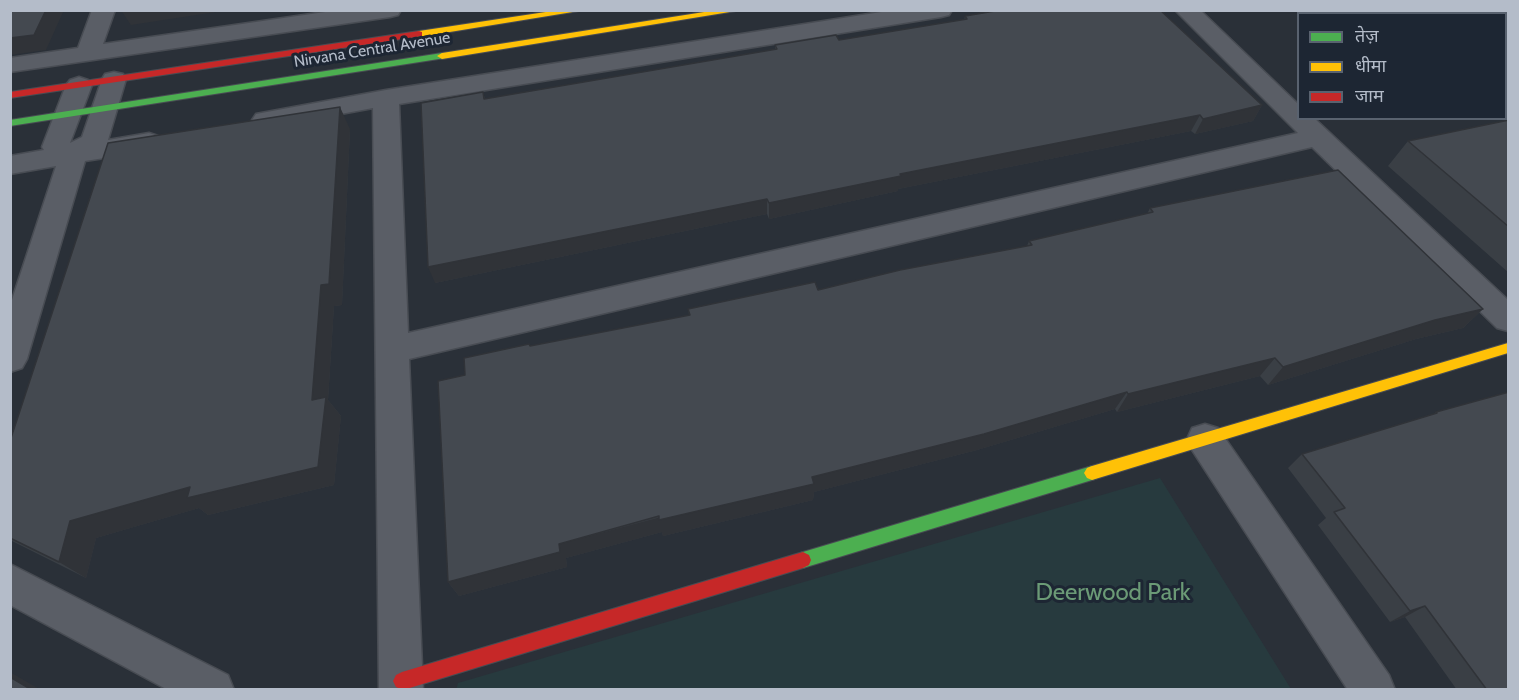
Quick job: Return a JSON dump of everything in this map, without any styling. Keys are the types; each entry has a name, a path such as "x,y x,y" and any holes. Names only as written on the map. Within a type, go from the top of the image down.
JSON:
{"street":[{"path":"87,55 104,10"},
{"path":"10,65 390,10"},
{"name":"Nirvana Central Avenue","path":"10,95 581,10"},
{"name":"Nirvana Central Avenue","path":"10,123 738,10"},
{"path":"247,124 386,98 941,10"},
{"path":"1186,10 1297,116"},
{"path":"10,359 73,156 94,141 114,80"},
{"path":"73,156 55,147 79,85"},
{"path":"386,98 402,685 1509,348"},
{"path":"393,350 1305,124 1509,319"},
{"path":"10,165 73,156 177,136"},
{"path":"1205,439 1374,690"},
{"path":"10,583 213,690"}],"green space":[{"name":"Deerwood Park","path":"1160,478 1291,689 456,690 458,683"}],"building":[{"path":"10,10 46,10 34,35 10,38"},
{"path":"1001,10 1160,10 1262,105 1203,119 1200,115 900,174 901,176 769,203 767,199 428,267 421,103 483,92 484,99 777,49 775,45 836,35 839,40 967,19 965,16"},
{"path":"1496,10 1509,10 1509,15 1507,12"},
{"path":"340,107 329,284 321,285 312,400 326,397 318,467 187,498 190,487 70,521 59,562 10,538 10,441 108,143"},
{"path":"1509,120 1509,227 1408,141"},
{"path":"1338,170 1483,309 1435,320 1283,367 1275,358 1128,394 1127,392 984,434 812,477 814,484 659,520 659,516 559,544 560,552 448,582 438,381 465,375 464,358 690,315 688,309 815,282 818,290 900,270 1032,245 1029,241 1153,212 1150,208"},
{"path":"1509,392 1509,690 1487,690 1425,606 1410,611 1334,512 1345,508 1302,454"},
{"path":"10,677 32,690 10,690"}],"traffic: fast":[{"path":"10,123 442,56"},
{"path":"803,560 1092,473"}],"traffic: slow":[{"path":"419,34 581,10"},
{"path":"442,56 738,10"},
{"path":"1092,473 1508,348"}],"traffic: jam":[{"path":"10,95 419,34"},
{"path":"402,681 803,560"}]}
